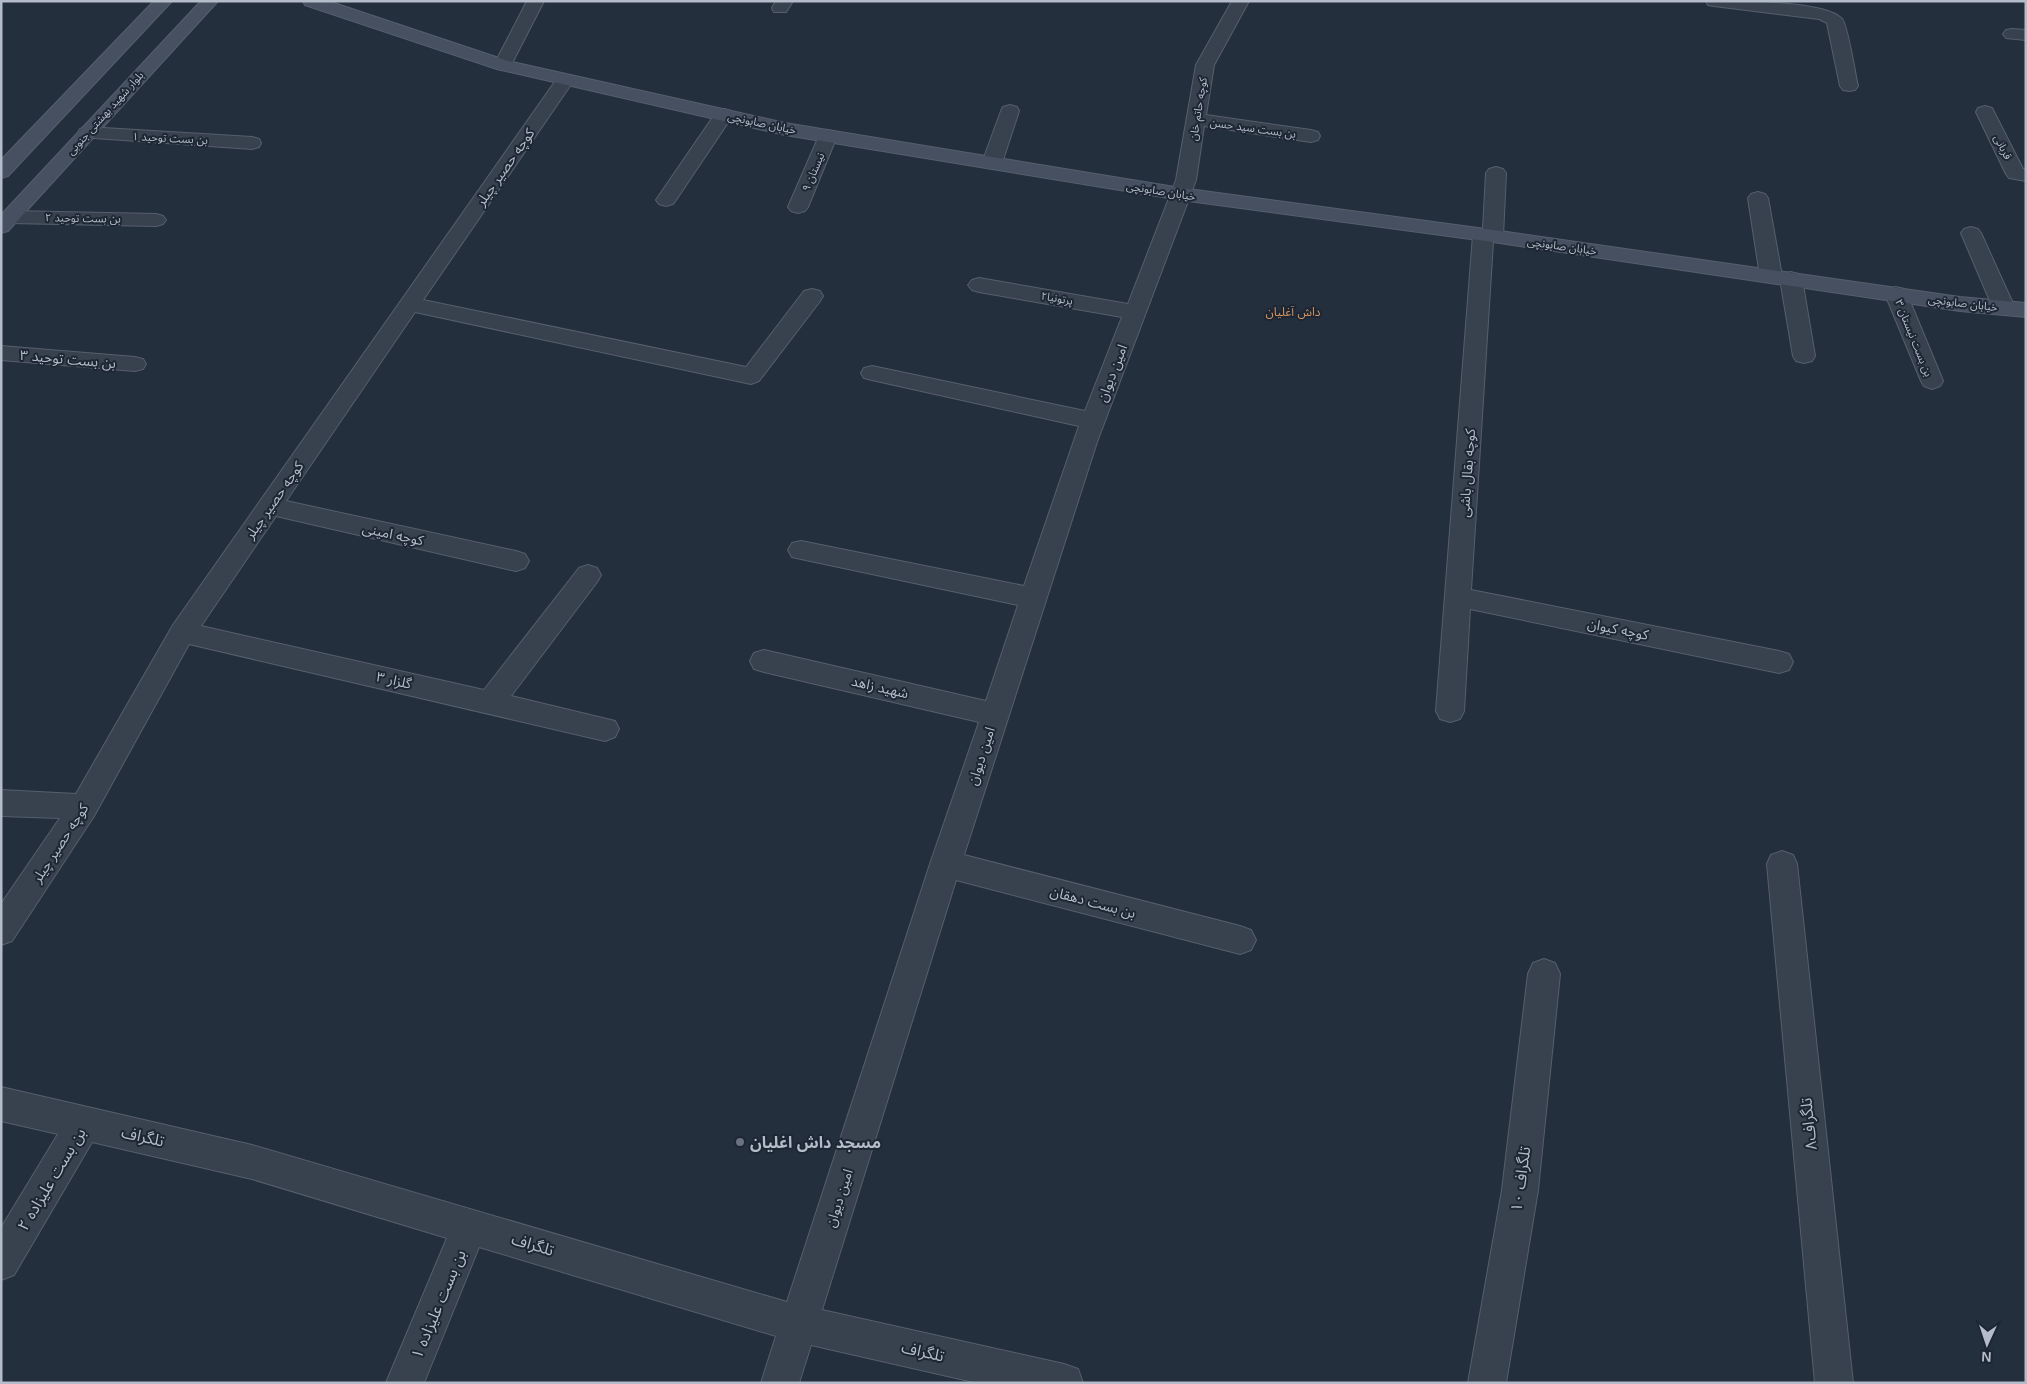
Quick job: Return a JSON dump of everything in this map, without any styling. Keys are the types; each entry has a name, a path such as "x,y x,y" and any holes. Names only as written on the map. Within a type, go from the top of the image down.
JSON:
{"street":[{"path":"1,172 177,2 208,1"},
{"name":"بلوار شهید بهشتی جنوبی","path":"6,222 208,1"},
{"name":"خیابان صابونچی","path":"311,1 503,65 785,129 1181,194 1896,294 2026,310"},
{"path":"503,65 536,1"},
{"name":"کوچه حاتم خان","path":"1181,194 1186,180 1205,65 1241,1"},
{"path":"1714,1 1824,14 1831,17 1835,21 1849,86"},
{"name":"کوچه حصیر چیلر","path":"1,931 84,807 182,632 565,80"},
{"path":"992,164 1010,111"},
{"name":"قربانی","path":"1985,112 2016,174 2026,175"},
{"path":"666,200 724,115"},
{"name":"بن بست سید حسن","path":"1196,119 1311,136"},
{"name":"بن بست توحید ۱","path":"87,133 252,143"},
{"name":"نیستان ۹","path":"798,207 828,136"},
{"name":"کوچه بقال باشی","path":"1450,711 1488,236 1496,173"},
{"name":"امین دیوان","path":"780,1383 1033,598 1093,421 1181,194"},
{"path":"1758,198 1804,356"},
{"name":"۲ بن بست توحید","path":"6,222 156,220"},
{"path":"1971,233 2004,308"},
{"name":"پرتونیا۲","path":"979,285 1136,312"},
{"name":"بن بست نیستان ۳","path":"1896,294 1932,381"},
{"path":"410,304 750,376 812,296"},
{"name":"۳ بن بست توحید","path":"1,353 135,364"},
{"path":"872,372 1093,421"},
{"name":"کوچه امینی","path":"270,506 516,561"},
{"path":"801,550 1033,598"},
{"path":"490,702 588,575"},
{"name":"کوچه کیوان","path":"1458,597 1779,662"},
{"name":"گلزار ۳","path":"182,632 605,729"},
{"name":"شهید زاهد","path":"764,661 995,714"},
{"path":"1,803 84,807"},
{"name":"بن بست دهقان","path":"946,864 1240,940"},
{"name":"تلگراف۸","path":"1782,864 1834,1383"},
{"name":"تلگراف ۱۰","path":"1487,1383 1520,1190 1544,974"},
{"name":"تلگراف","path":"1,1104 252,1162 799,1324 1064,1383"},
{"name":"بن بست علیزاده ۲","path":"1,1262 85,1122"},
{"name":"بن بست علیزاده ۱","path":"405,1383 470,1226"}],"place":[{"name":"مسجد داش اغلیان","path":"740,1142"}],"district":[{"name":"داش آغلیان","path":"1293,312"}]}
